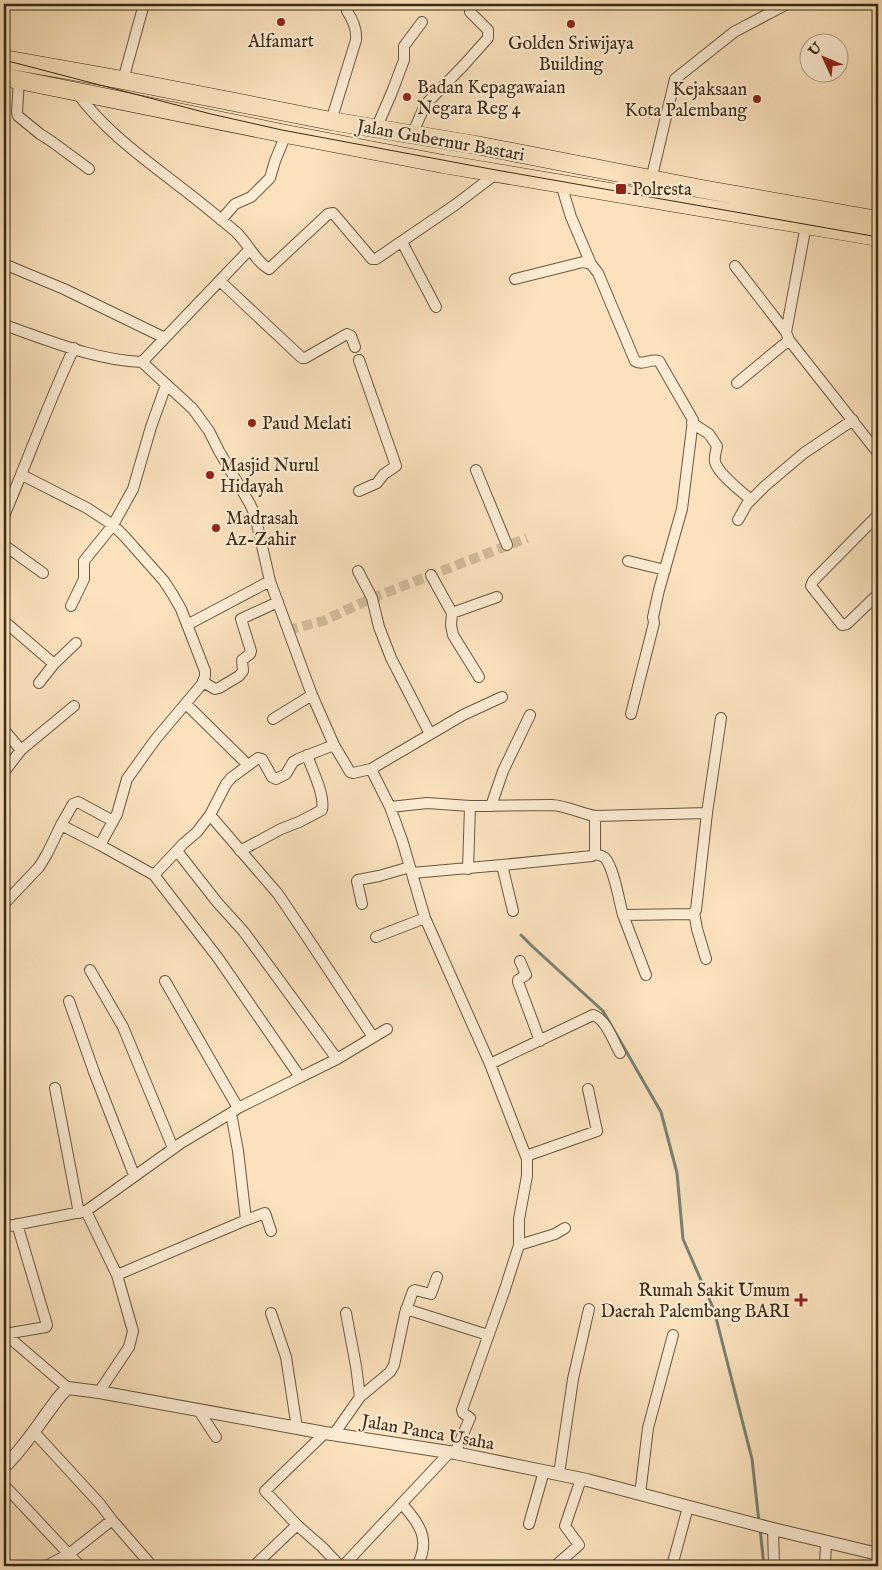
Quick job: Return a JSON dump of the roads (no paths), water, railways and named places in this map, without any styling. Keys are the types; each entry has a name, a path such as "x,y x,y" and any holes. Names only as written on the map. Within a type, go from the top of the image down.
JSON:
{"highway":[{"name":"Jalan Gubernur Bastari","path":"4,59 651,180 878,220"},
{"name":"Jalan Gubernur Bastari","path":"11,79 443,164 878,238"},
{"path":"443,164 448,141"}],"street":[{"path":"123,80 144,4"},
{"path":"651,180 675,79 734,32 786,4"},
{"path":"331,121 357,34 354,22 347,11"},
{"path":"412,135 425,105 464,66 488,38 488,30 470,12"},
{"path":"376,129 404,60 404,46 422,22"},
{"path":"11,79 18,116 89,169"},
{"path":"76,91 97,118 124,143 241,237 267,269 271,269 330,213 333,213 372,259 376,259 497,173"},
{"path":"221,220 235,204 252,197 270,178 286,134"},
{"path":"561,184 571,217 591,264 598,274 635,361 639,363 660,360 692,420 682,509 653,617 654,623 631,714"},
{"path":"737,383 788,336 806,225"},
{"path":"402,242 436,307"},
{"path":"142,362 250,249"},
{"path":"515,279 583,262 591,264"},
{"path":"4,264 64,289 165,338"},
{"path":"735,266 878,453"},
{"path":"220,280 302,358 347,334 351,336 354,347"},
{"path":"4,325 74,348 127,362 142,362 193,409 210,432 250,504 255,516 270,582 312,695 334,745 350,772 370,769 463,715 502,697"},
{"path":"4,516 8,494 22,475 49,403 74,348"},
{"path":"359,360 396,466 383,475 377,483 359,491"},
{"path":"71,606 84,579 84,561 113,525 133,489 151,427 166,385"},
{"path":"738,520 750,500 804,453 853,420"},
{"path":"692,423 710,434 717,446 715,457 717,465 750,500"},
{"path":"476,470 507,545"},
{"path":"22,475 87,508 113,525 126,537 164,581 181,610 205,671 203,682 155,740 127,779 117,814 100,845"},
{"path":"878,515 813,581 811,586 844,626 878,594"},
{"path":"4,545 43,573"},
{"path":"628,561 665,570"},
{"path":"358,571 372,598 379,627 390,658 430,734"},
{"path":"431,575 452,613 451,625 453,634 479,677"},
{"path":"187,625 270,582"},
{"path":"452,613 497,597"},
{"path":"203,682 215,689 240,676 243,671 242,660 251,651 241,619 278,602"},
{"path":"4,621 54,664"},
{"path":"39,683 54,664 76,643"},
{"path":"273,720 312,695"},
{"path":"186,704 248,765"},
{"path":"4,772 21,750 74,706"},
{"path":"491,806 530,715"},
{"path":"706,959 694,912 696,910 707,813 721,718"},
{"path":"4,730 21,750"},
{"path":"154,874 176,850 197,832 210,815 226,784 248,765 258,758 262,759 272,777 276,779 286,774 293,762 334,745"},
{"path":"240,851 322,810 321,795 307,755"},
{"path":"370,769 390,808 425,918 490,1064 526,1156 527,1176 519,1219 519,1245 462,1410 470,1418 453,1453 342,1566 265,1491 329,1434 360,1397 390,1372 394,1365 406,1309 413,1291 431,1294 437,1277"},
{"path":"4,904 39,867 73,804 78,802 113,822"},
{"path":"390,808 427,803 470,806 560,805 581,813 596,816 707,813"},
{"path":"468,869 470,806"},
{"path":"210,815 278,894 373,1037"},
{"path":"594,854 596,816"},
{"path":"61,825 154,874 218,958 300,1077"},
{"path":"176,850 217,902 244,932 337,1059"},
{"path":"362,904 358,880 411,870 468,869 591,856 594,854 603,857 607,861 623,915 646,975"},
{"path":"502,865 513,911"},
{"path":"623,915 692,914 694,912"},
{"path":"376,936 425,918"},
{"path":"520,961 526,975 518,980 518,982 540,1041"},
{"path":"90,970 123,1027 173,1148"},
{"path":"165,981 234,1110 246,1220"},
{"path":"69,1001 134,1175"},
{"path":"490,1064 595,1014 606,1027 620,1053"},
{"path":"4,1227 83,1212 173,1148 234,1110 337,1059 387,1029"},
{"path":"55,1088 71,1177 83,1212 117,1275 133,1332 129,1347 99,1392"},
{"path":"526,1156 597,1131 588,1089"},
{"path":"117,1275 265,1213 271,1231"},
{"path":"5,1334 47,1326 18,1224"},
{"path":"519,1245 555,1234 565,1228"},
{"path":"406,1309 488,1335"},
{"path":"559,1474 573,1379 590,1309"},
{"path":"271,1313 286,1357 297,1428"},
{"path":"346,1313 360,1397"},
{"path":"4,1467 13,1459 34,1432 59,1395 68,1388 5,1334"},
{"path":"640,1494 648,1428 673,1336"},
{"name":"Jalan Panca Usaha","path":"68,1388 329,1434 453,1453 559,1474 878,1554"},
{"path":"199,1411 216,1437"},
{"path":"34,1432 100,1504 152,1566"},
{"path":"529,1524 544,1471"},
{"path":"554,1566 578,1545 565,1526 581,1479"},
{"path":"4,1485 80,1566"},
{"path":"402,1504 416,1520 422,1532 424,1544 417,1566"},
{"path":"672,1566 688,1507"},
{"path":"46,1566 69,1554 112,1520"},
{"path":"254,1566 297,1524"},
{"path":"770,1528 774,1566"},
{"path":"825,1566 826,1542"}],"waterway":[{"path":"521,935 603,1011 661,1112 677,1173 683,1239 714,1310 752,1459 759,1522"},
{"path":"760,1528 764,1566"}],"tunnel":[{"path":"288,630 323,621 372,598 527,538"}],"tram line":[{"path":"4,60 211,114 282,130 496,170 878,237"}],"place":[{"name":"Alfamart","path":"281,22"},
{"name":"Golden Sriwijaya Building","path":"571,24"},
{"name":"Badan Kepagawaian Negara Reg 4","path":"407,97"},
{"name":"Kejaksaan Kota Palembang","path":"757,99"},
{"name":"Polresta","path":"621,189"},
{"name":"Paud Melati","path":"252,423"},
{"name":"Masjid Nurul Hidayah","path":"210,475"},
{"name":"Madrasah Az-Zahir","path":"216,528"},
{"name":"Rumah Sakit Umum Daerah Palembang BARI","path":"801,1300"}]}
